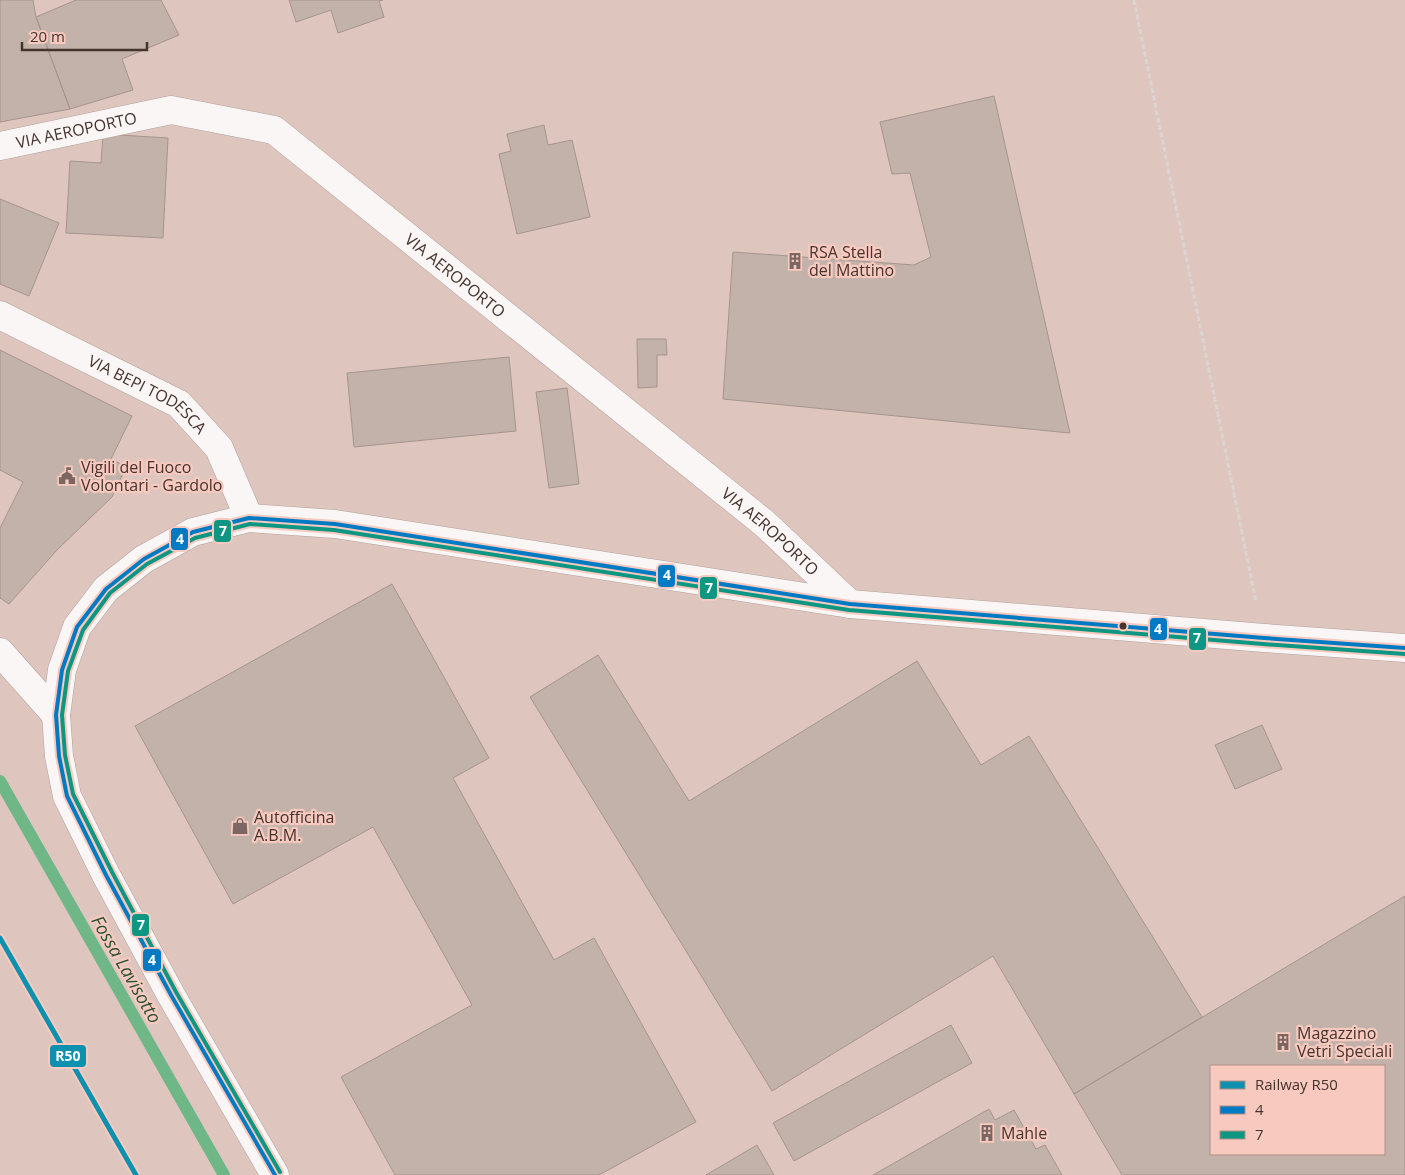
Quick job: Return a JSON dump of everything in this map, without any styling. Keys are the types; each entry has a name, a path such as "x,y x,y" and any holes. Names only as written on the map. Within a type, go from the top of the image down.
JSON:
{"street":[{"name":"VIA AEROPORTO","path":"0,146 171,110 274,130 764,523 850,604"},
{"name":"VIA BEPI TODESCA","path":"0,315 179,404 219,448 249,518"},
{"name":"VIA AEROPORTO","path":"275,1175 167,987 106,875 67,796 59,756 56,715 62,670 77,627 106,589 144,560 193,532 249,518 334,524 850,604 1405,648"},
{"path":"0,652 56,715"}],"path":[{"path":"1134,0 1264,638"}],"building":[{"path":"0,0 33,0 36,17 70,109 0,122"},
{"path":"76,0 161,0 179,35 122,59 133,90 70,109 36,17"},
{"path":"289,0 383,0 379,1 384,17 338,33 331,10 296,22"},
{"name":"RSA Stella del Mattino","path":"994,96 1070,433 723,399 733,252 914,265 931,257 910,173 892,174 880,122"},
{"path":"544,125 548,145 572,140 590,217 517,234 499,154 511,151 507,134"},
{"path":"103,134 168,138 163,238 66,233 70,161 101,163"},
{"path":"0,199 59,223 29,296 0,284"},
{"path":"637,339 666,339 667,355 657,355 657,387 638,388"},
{"name":"Vigili del Fuoco Volontari - Gardolo","path":"0,350 132,416 111,459 126,467 112,497 57,550 9,604 0,598 0,528 23,482 0,470"},
{"path":"509,357 516,431 354,447 347,373"},
{"path":"567,388 579,484 549,488 536,392"},
{"path":"392,584 489,758 453,778 554,960 594,938 696,1122 599,1175 395,1175 341,1077 472,1005 373,827 233,904 135,726"},
{"path":"598,655 689,801 917,661 981,765 1029,736 1202,1017 1074,1094 993,956 772,1091 530,697"},
{"path":"1262,725 1282,769 1235,789 1215,745"},
{"name":"Magazzino Vetri Speciali","path":"1405,896 1405,1175 1122,1175 1074,1094"},
{"path":"951,1025 972,1063 794,1161 773,1123"},
{"name":"Mahle","path":"989,1109 995,1120 1014,1110 1036,1149 1045,1145 1062,1175 873,1175"},
{"path":"757,1145 774,1175 706,1175"}],"waterway":[{"name":"Fossa Lavisotto","path":"0,781 224,1175"}],"rail line":[{"name":"R50","path":"0,938 136,1175"}],"transit line":[{"name":"4","path":"275,1175 171,995 106,875 67,796 59,756 56,715 62,670 77,627 106,589 144,559 193,532 249,518 335,524 850,604 1405,648"},
{"name":"7","path":"280,1172 176,992 112,872 73,794 65,755 62,715 68,671 83,630 110,593 147,564 195,538 250,524 334,530 849,610 1405,654"}],"place":[{"name":"RSA Stella del Mattino","path":"795,261"},
{"name":"Vigili del Fuoco Volontari - Gardolo","path":"67,476"},
{"name":"Autofficina A.B.M.","path":"240,826"},
{"name":"Magazzino Vetri Speciali","path":"1283,1042"},
{"name":"Mahle","path":"987,1133"}]}
